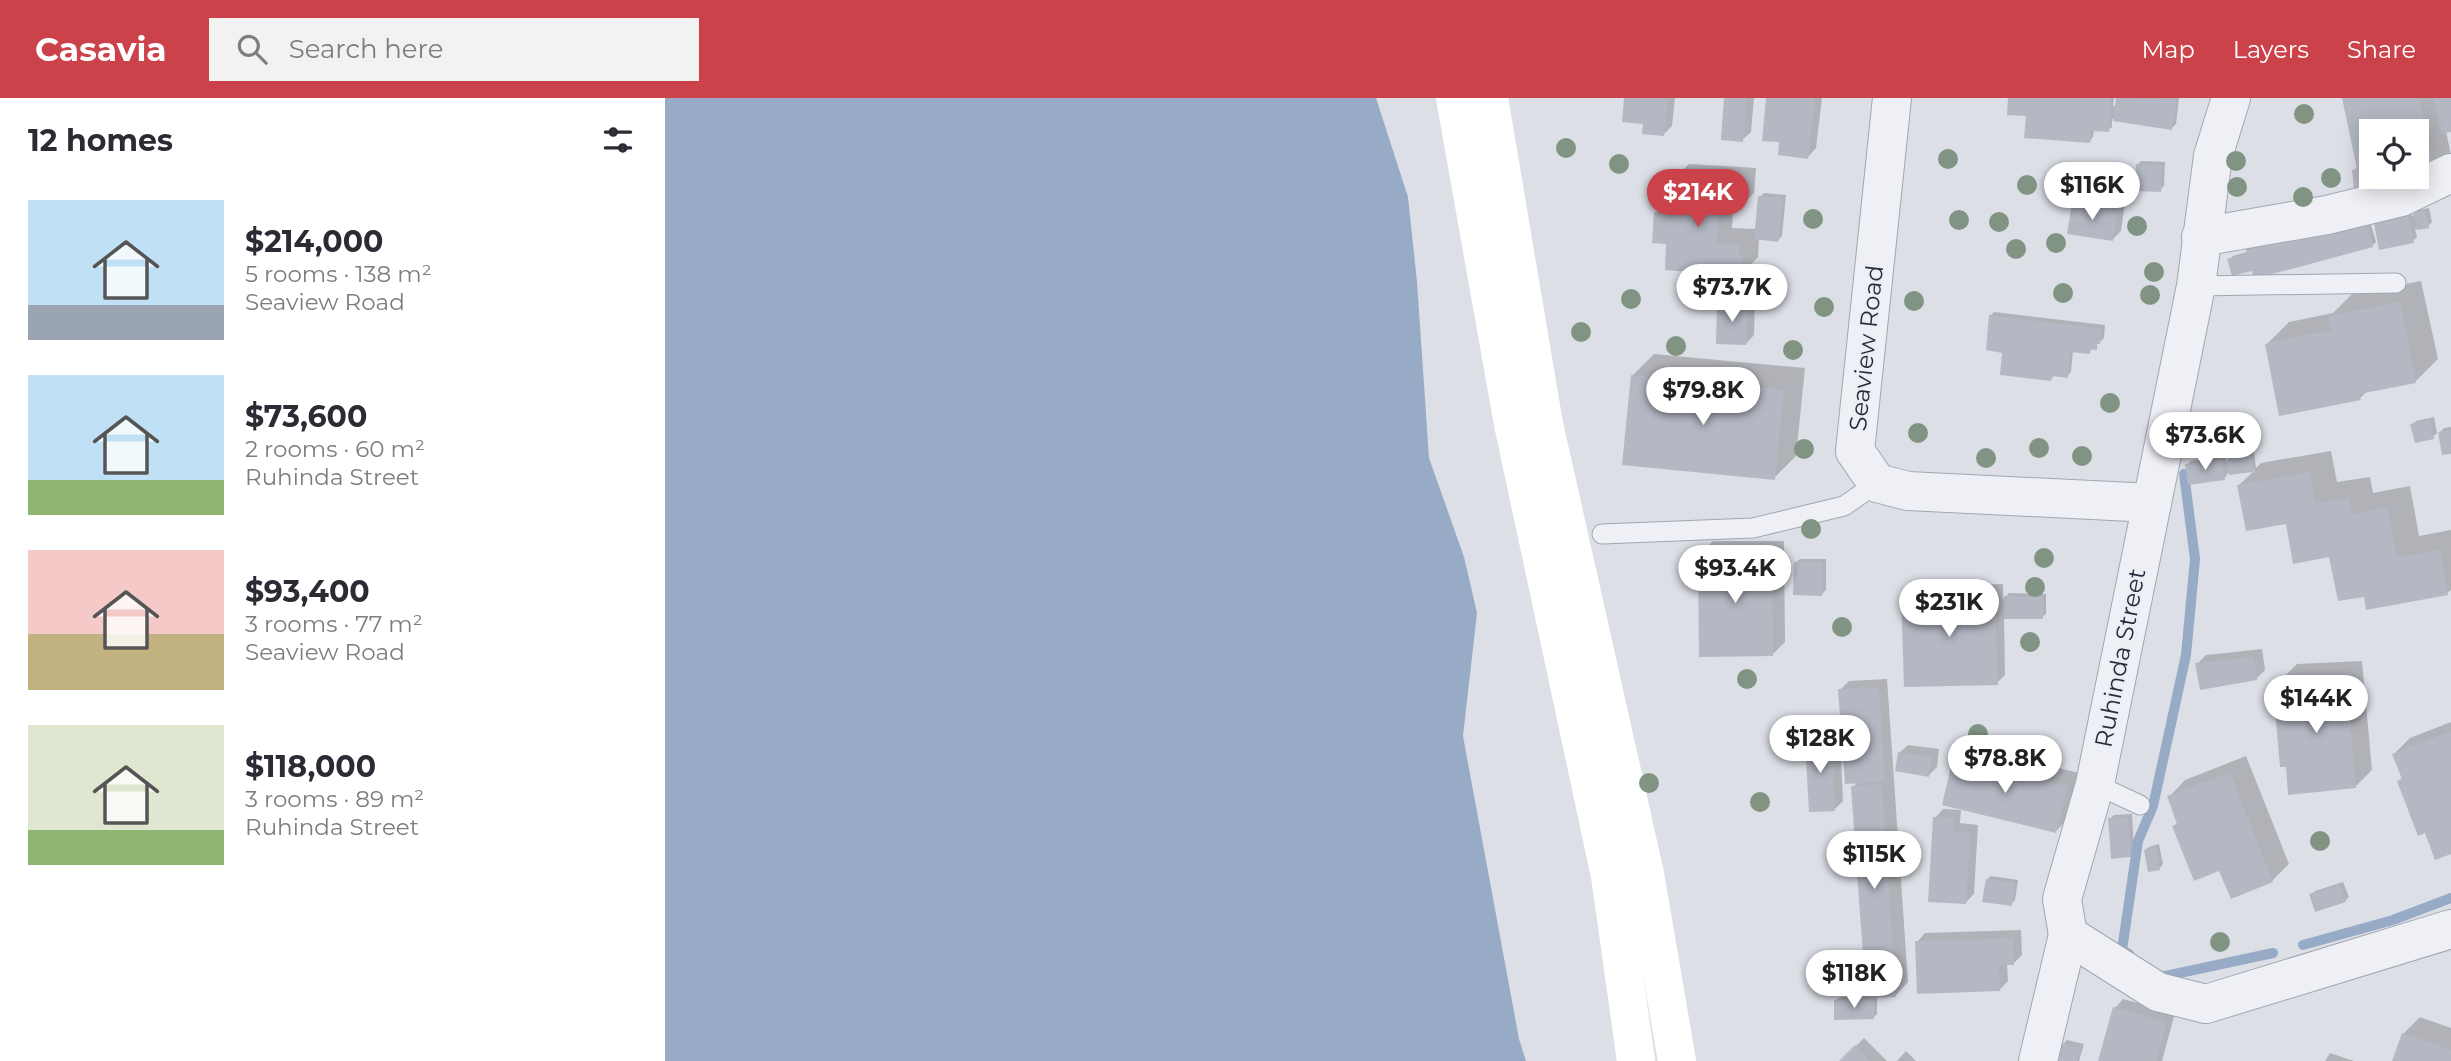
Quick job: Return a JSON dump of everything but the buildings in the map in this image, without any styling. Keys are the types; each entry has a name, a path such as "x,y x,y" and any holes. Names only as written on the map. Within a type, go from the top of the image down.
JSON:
{"main road":[{"path":"1455,98 1513,424 1610,876 1636,1061"},
{"path":"1489,98 1544,424 1645,874 1677,1061"}],"street":[{"name":"Seaview Road","path":"1877,483 1856,452 1892,98"},
{"name":"Ruhinda Street","path":"2068,935 2062,899 2095,783 2196,286 2200,237 2213,156 2231,98"},
{"path":"2200,237 2327,215 2401,197 2451,173"},
{"path":"1877,483 1908,491 2152,503"},
{"path":"2038,1061 2068,935 2158,992 2206,1004 2451,929"}],"lane":[{"path":"2196,286 2396,283"},
{"path":"1602,534 1753,528 1845,506 1877,483"},
{"path":"2095,783 2140,805"}],"water":[{"path":"665,98 1376,98 1408,197 1417,282 1429,458 1464,557 1477,613 1463,736 1519,1039 1526,1061 665,1061"}],"waterway":[{"path":"2129,954 2122,950 2138,841 2153,806 2186,655 2195,559 2184,474"},
{"path":"2303,945 2393,920 2451,898"},
{"path":"2161,977 2273,953"}]}
